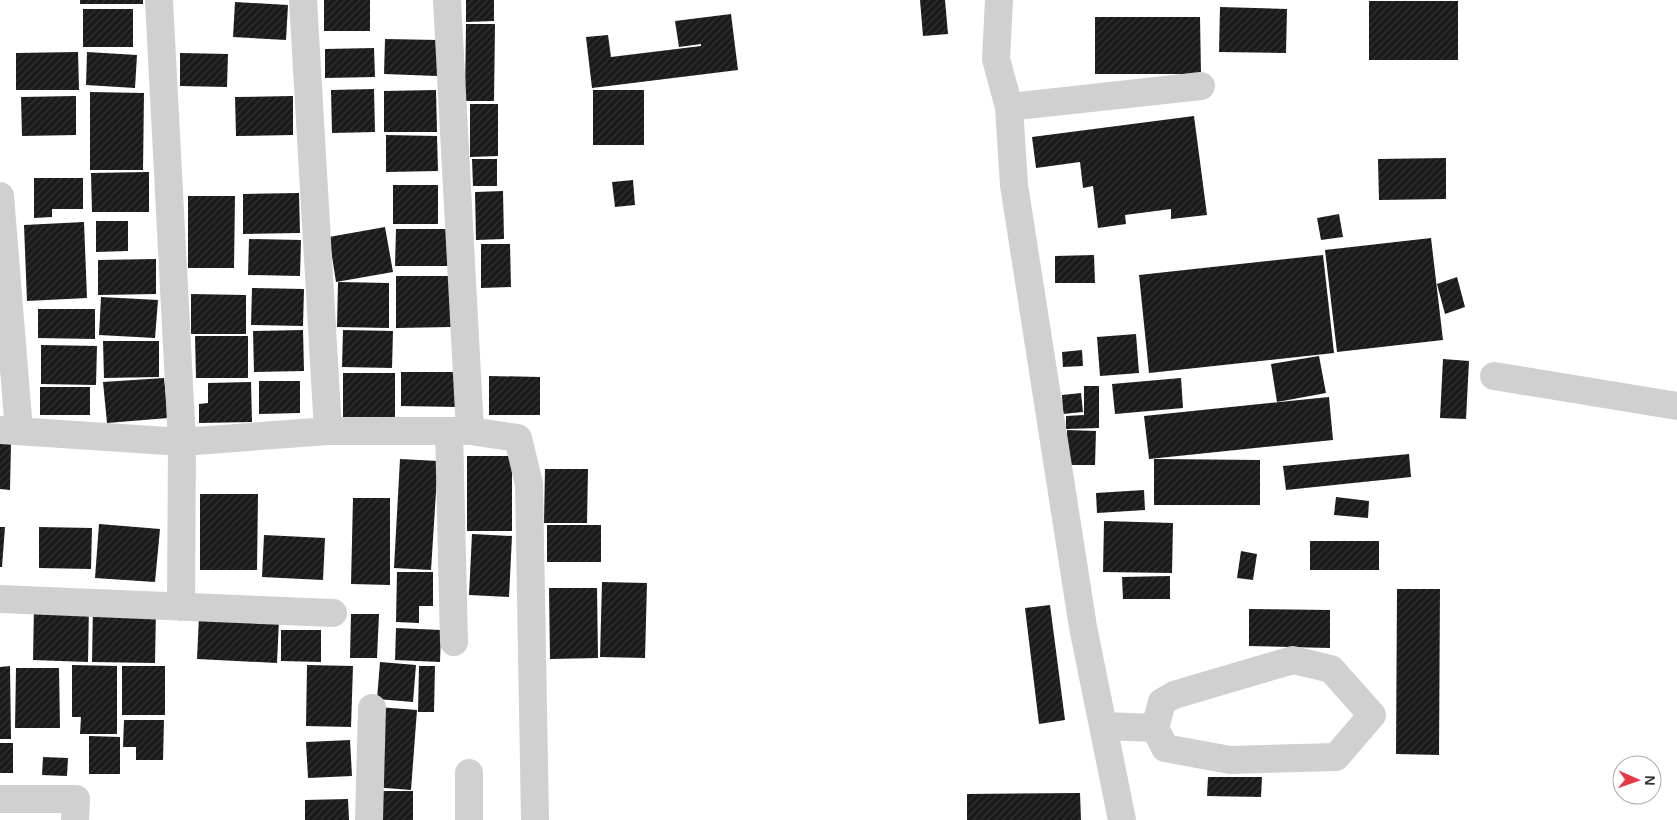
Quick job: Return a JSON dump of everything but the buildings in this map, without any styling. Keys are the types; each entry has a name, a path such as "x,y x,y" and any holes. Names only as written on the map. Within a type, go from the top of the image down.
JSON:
{"street":[{"path":"159,0 182,442 181,606"},
{"path":"303,0 328,431"},
{"path":"448,0 460,431 454,642"},
{"path":"999,0 996,59 1009,107 1014,185 1083,627 1122,820"},
{"path":"1009,107 1201,86"},
{"path":"0,196 10,431 182,442 328,431 460,431 518,438 529,484 534,820"},
{"path":"1494,376 1677,406"},
{"path":"0,599 334,613"},
{"path":"1293,660 1331,669 1372,715 1336,757 1230,760 1166,748 1155,728 1162,702 1174,695 1293,660"},
{"path":"369,820 372,708"},
{"path":"1102,726 1155,728"},
{"path":"469,820 470,774"},
{"path":"0,799 76,799 75,820"}]}
